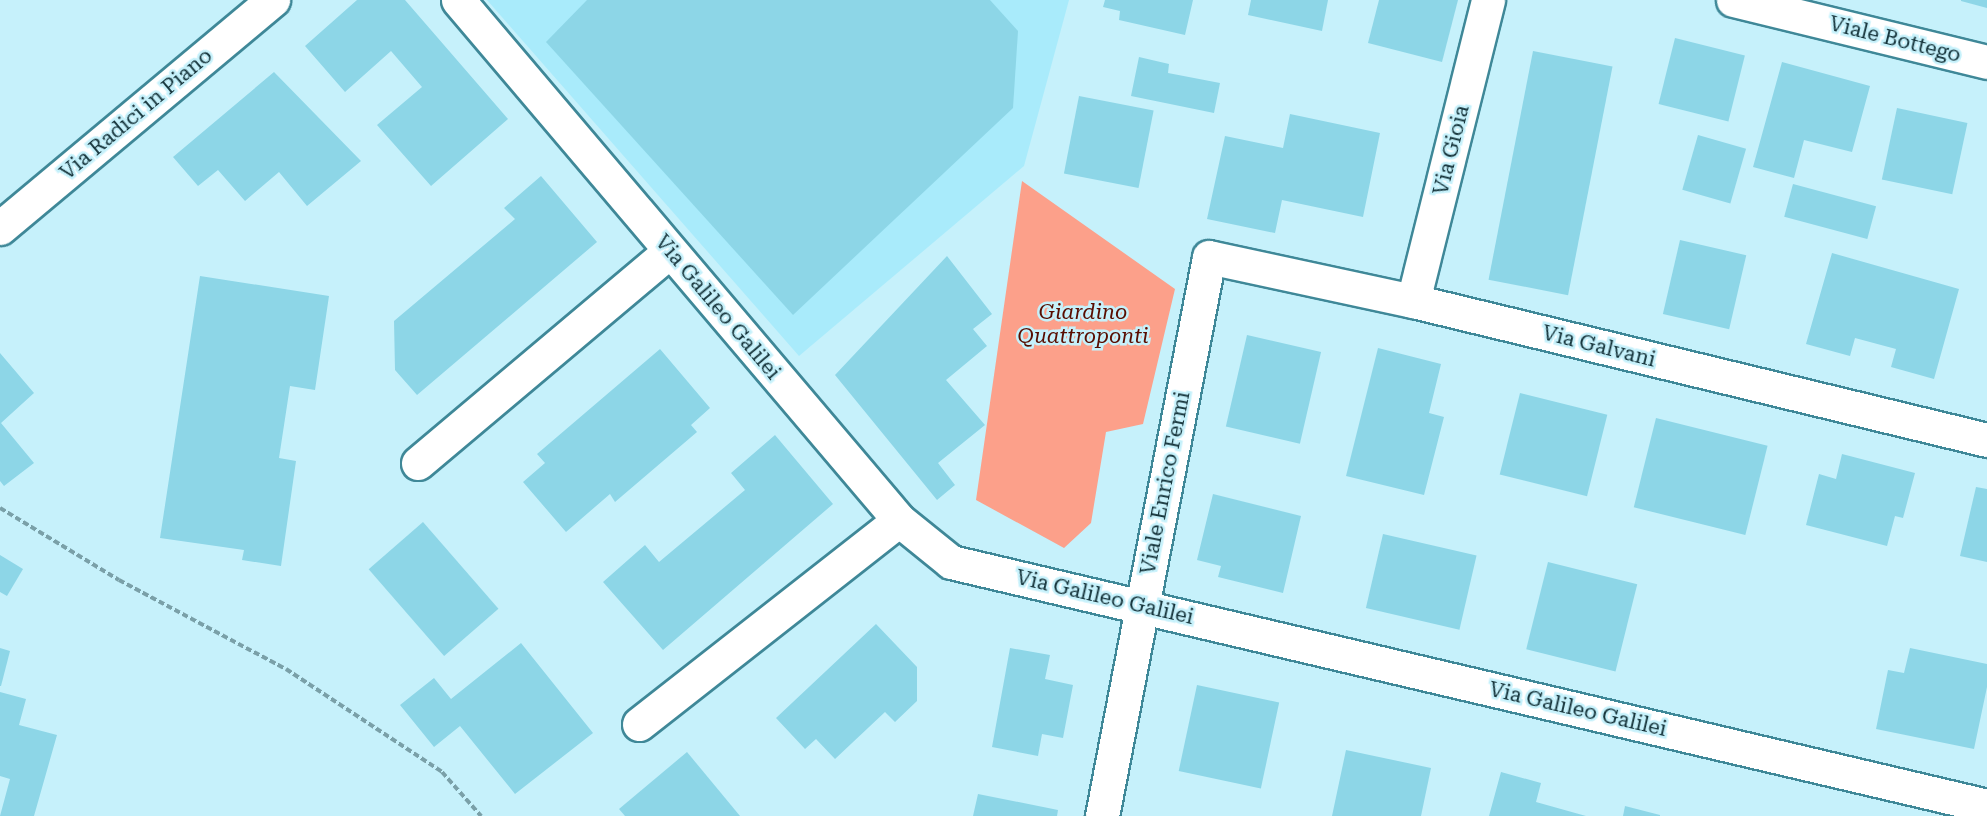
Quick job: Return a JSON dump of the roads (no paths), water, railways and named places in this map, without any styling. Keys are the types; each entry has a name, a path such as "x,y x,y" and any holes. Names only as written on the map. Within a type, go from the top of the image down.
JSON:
{"street":[{"name":"Via Radici in Piano","path":"0,228 273,0"},
{"name":"Via Galileo Galilei","path":"458,0 899,520 951,562 1142,605 1987,806"},
{"name":"Via Gioia","path":"1413,301 1488,0"},
{"name":"Viale Bottego","path":"1734,0 1987,62"},
{"path":"418,463 670,250"},
{"name":"Via Galvani","path":"1209,257 1413,301 1987,440"},
{"name":"Viale Enrico Fermi","path":"1102,816 1209,257"},
{"path":"639,724 899,520"}],"park label":[{"name":"Giardino Quattroponti","path":"1083,324"}]}
